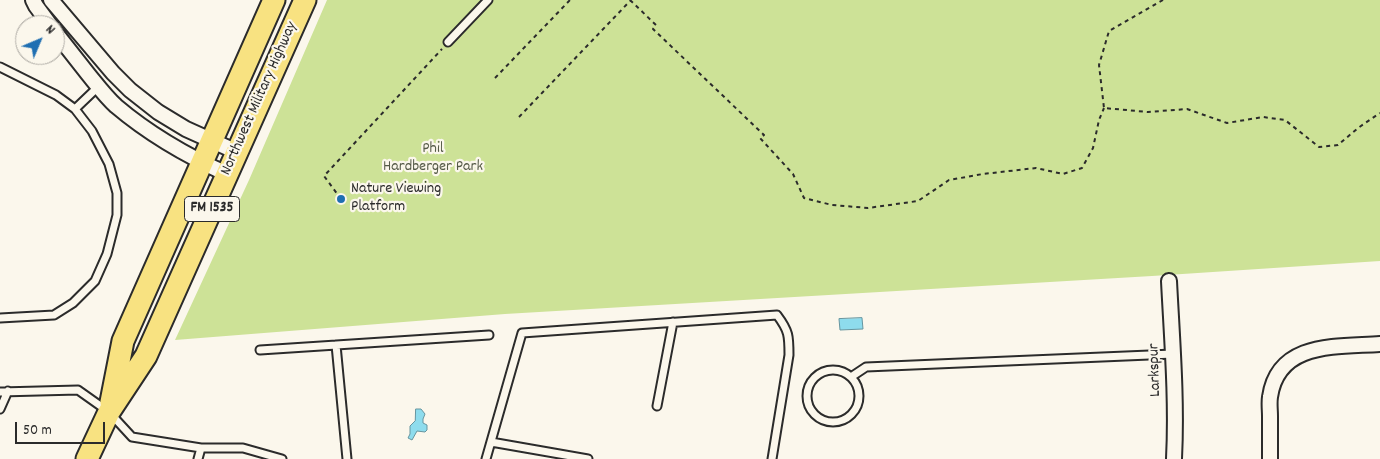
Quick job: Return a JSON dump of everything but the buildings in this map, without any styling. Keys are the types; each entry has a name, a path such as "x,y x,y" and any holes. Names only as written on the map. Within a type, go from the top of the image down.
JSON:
{"main road":[{"name":"Northwest Military Highway","path":"109,412 123,341 274,0"},
{"name":"Northwest Military Highway","path":"87,459 109,412 146,356 305,0"}],"street":[{"path":"33,0 43,15"},
{"path":"51,0 113,73 130,90 158,112 186,129 237,152"},
{"path":"65,45 98,87 115,105 166,142 202,163 227,174"},
{"path":"98,87 113,73"},
{"name":"Larkspur","path":"1169,281 1173,354 1174,459"},
{"path":"1270,459 1270,397 1277,376 1286,364 1300,353 1322,348 1380,344"}],"lane":[{"path":"448,42 488,0"},
{"path":"0,67 56,95 75,109 92,130 109,164 117,193 117,215 107,254 95,281 73,302 54,315 0,318"},
{"path":"75,109 98,87"},
{"path":"486,459 522,333 777,315 785,326 789,339 789,355 772,459"},
{"path":"656,406 673,322"},
{"path":"260,350 490,334"},
{"path":"336,345 348,459"},
{"path":"851,376 866,367 1173,354"},
{"path":"832,370 842,371 851,376 857,385 860,395 858,405 853,414 845,420 835,422 825,420 816,415 810,407 807,397 809,387 814,378 822,372 832,370"},
{"path":"0,392 78,390 109,412 132,437 201,448 242,448 282,459"},
{"path":"0,409 8,391"},
{"path":"491,442 588,459"},
{"path":"198,459 201,448"}],"path":[{"path":"495,78 570,0"},
{"path":"519,117 630,0 656,25 652,29 764,135 760,138 792,174 804,198 832,205 868,208 918,201 948,180 1036,168 1063,174 1082,168 1093,148 1099,120 1104,108 1099,65 1109,31 1144,12 1161,0"},
{"path":"341,199 324,176 448,42"},
{"path":"1104,108 1148,112 1187,109 1227,123 1262,117 1285,120 1319,147 1338,145 1380,113"}],"green space":[{"name":"Phil Hardberger Park","path":"327,0 1380,0 1380,261 505,314 175,340 249,180"}],"water":[{"path":"862,318 863,329 840,330 839,319"},
{"path":"416,409 421,409 425,414 423,423 427,425 427,430 425,432 417,431 412,440 408,438 410,426 415,421"}],"place":[{"name":"Nature Viewing Platform","path":"341,199"}]}
